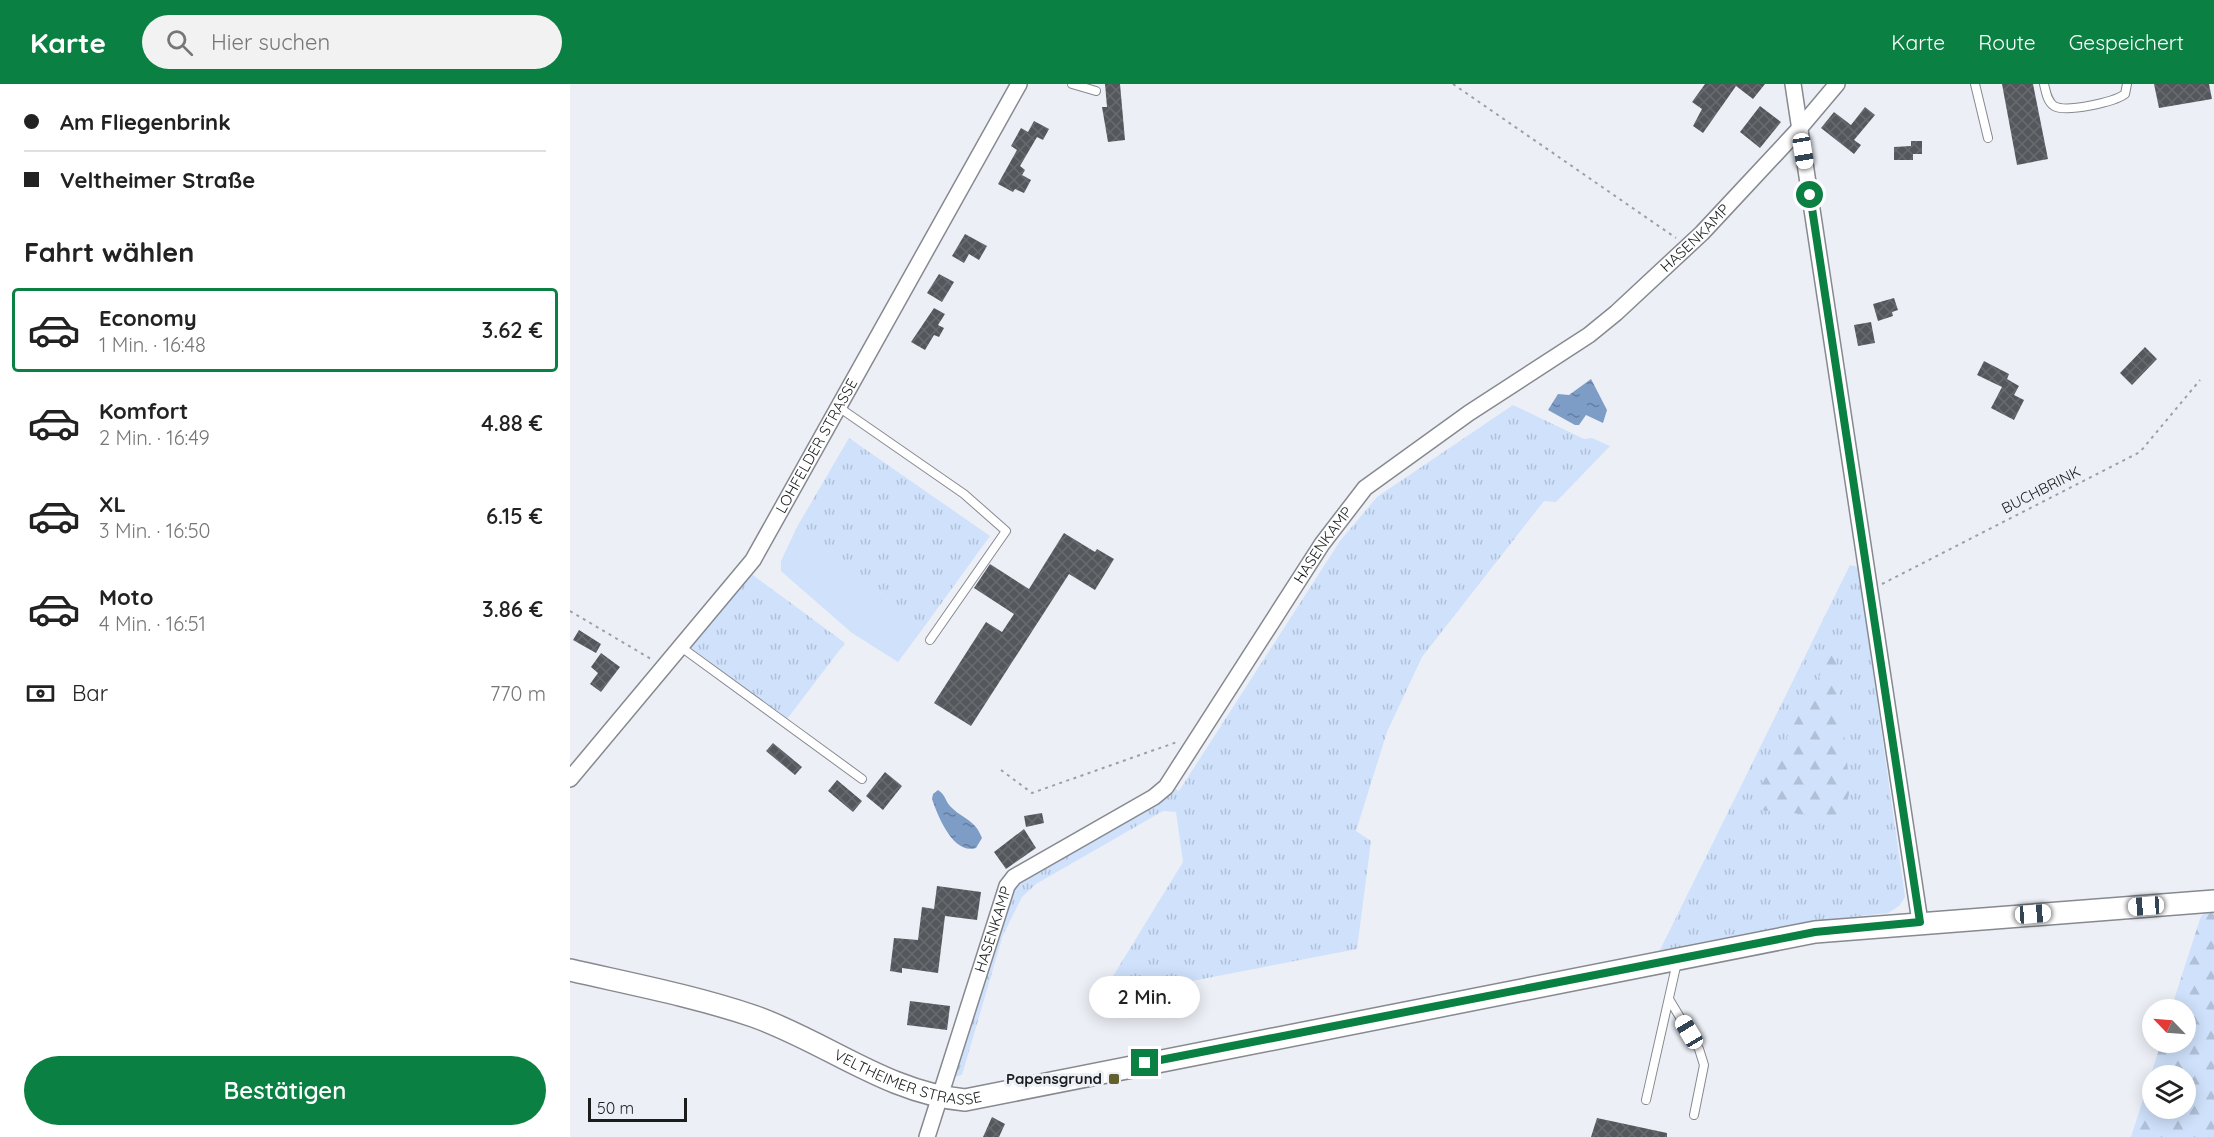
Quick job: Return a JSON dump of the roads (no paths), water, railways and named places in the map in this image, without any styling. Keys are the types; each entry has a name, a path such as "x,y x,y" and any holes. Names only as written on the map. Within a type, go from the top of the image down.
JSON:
{"main road":[{"name":"VELTHEIMER STRASSE","path":"570,969 753,1016 793,1032 911,1090 942,1098 965,1100 1815,932 1920,922 2214,901"}],"street":[{"name":"LOHFELDER STRASSE","path":"570,779 753,560 1019,84"},
{"path":"1793,84 1920,922"},
{"name":"HASENKAMP","path":"942,1098 1006,886 1014,878 1154,797 1170,782 1322,544 1365,488 1469,413 1589,335 1616,313 1689,244 1799,129 1837,84"},
{"path":"927,1137 942,1098"}],"lane":[{"path":"1072,84 1096,91"},
{"path":"1975,84 1988,138"},
{"path":"2044,84 2047,98 2054,106 2064,108 2115,101 2125,94 2127,84"},
{"path":"837,406 964,494 1006,531 930,640"},
{"path":"681,647 862,779"},
{"path":"1646,1100 1678,958"},
{"path":"1669,999 1699,1049 1704,1065 1694,1115"}],"water":[{"path":"1591,379 1607,410 1603,423 1586,415 1579,425 1575,425 1548,410 1558,394 1569,395"},
{"path":"938,790 950,806 976,827 982,838 976,848 968,849 960,846 948,832 932,799 933,794"}],"place":[{"name":"Papensgrund","path":"1114,1079"}]}
